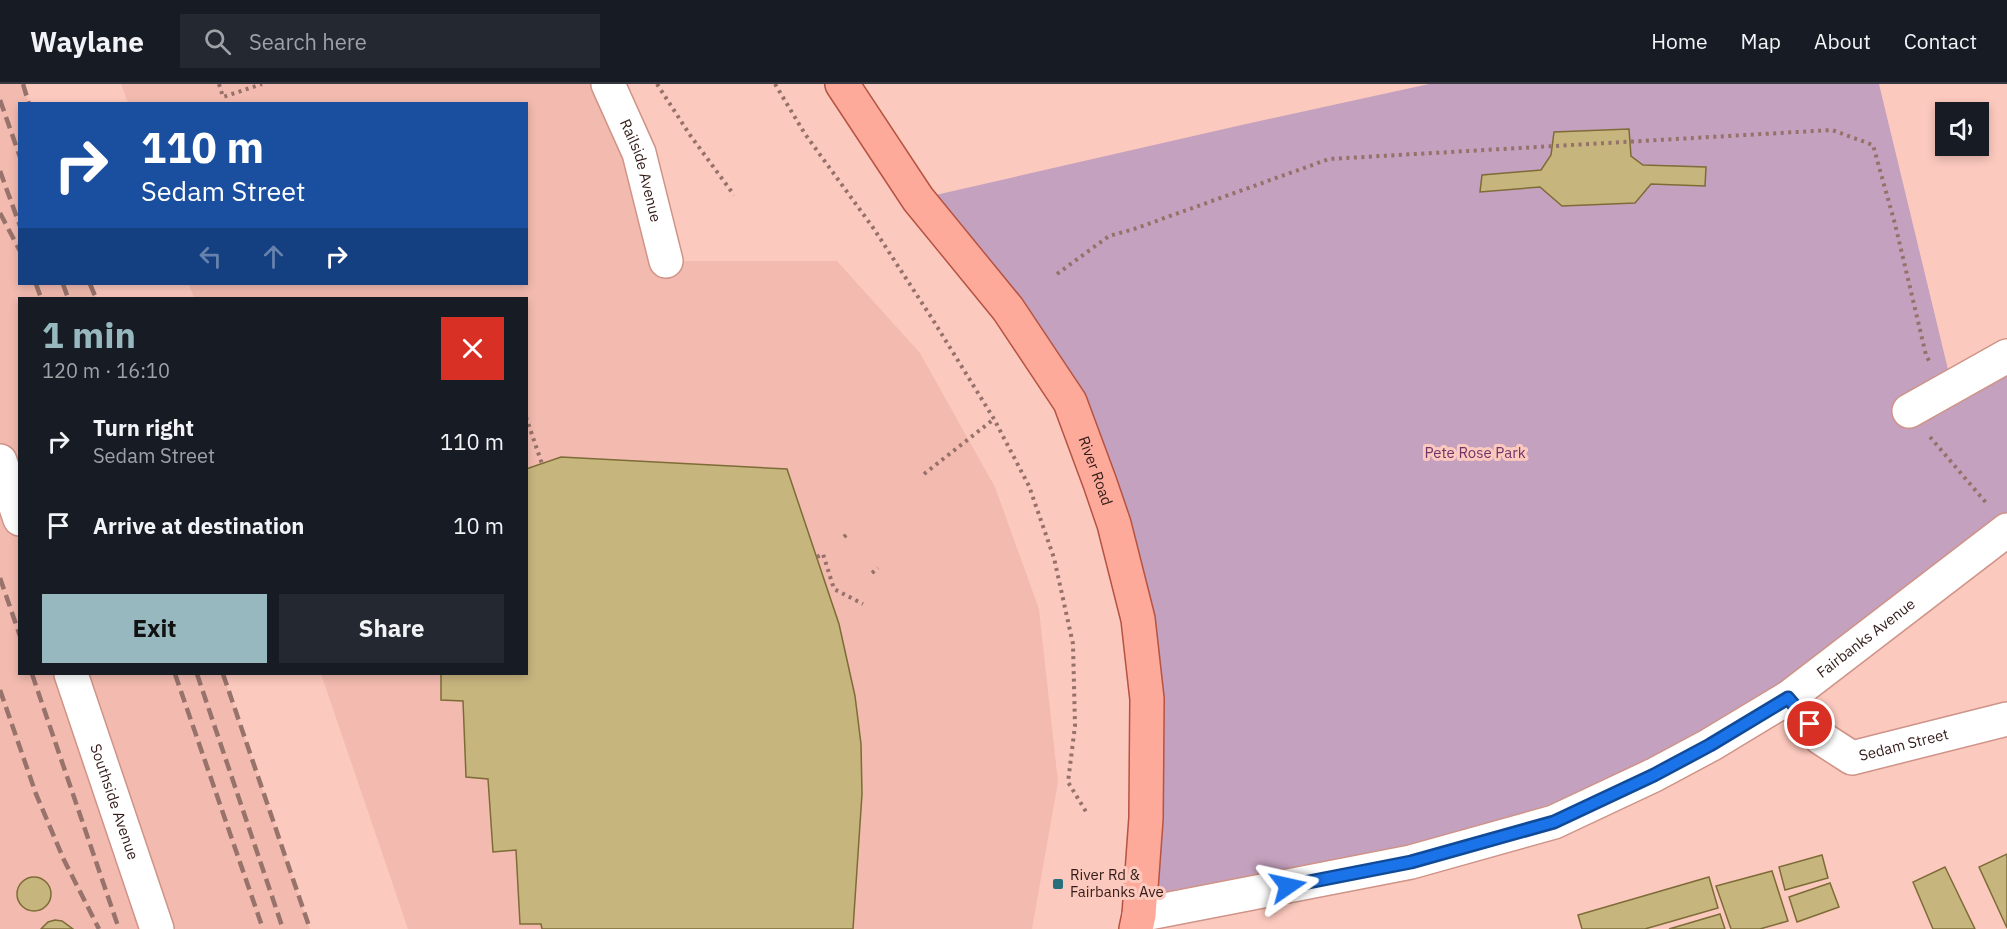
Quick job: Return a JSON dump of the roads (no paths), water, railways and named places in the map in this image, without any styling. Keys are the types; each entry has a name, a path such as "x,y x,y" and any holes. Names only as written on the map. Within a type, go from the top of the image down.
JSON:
{"main road":[{"name":"River Road","path":"842,84 918,200 1008,309 1070,402 1100,483 1114,524 1138,619 1147,699 1146,818 1138,922"}],"street":[{"name":"Railside Avenue","path":"608,84 639,153 666,261"},
{"path":"1908,411 2007,356"},
{"path":"0,461 18,513"},
{"name":"Fairbanks Avenue","path":"1138,922 1411,862 1554,822 1663,770 1788,698 2007,530"},
{"name":"Southside Avenue","path":"71,675 157,929"},
{"name":"Sedam Street","path":"1788,698 1821,738 1852,758 2007,719"}],"railway":[{"path":"23,84 28,102"},
{"path":"0,100 18,151"},
{"path":"0,171 18,220"},
{"path":"0,213 18,247"},
{"path":"36,285 41,297"},
{"path":"63,285 68,297"},
{"path":"90,285 96,297"},
{"path":"0,578 18,630"},
{"path":"32,675 119,929"},
{"path":"175,675 263,929"},
{"path":"197,675 283,929"},
{"path":"223,675 310,929"},
{"path":"0,690 36,794 64,860 99,929"}],"place":[{"name":"River Rd & Fairbanks Ave","path":"1058,884"}],"park label":[{"name":"Pete Rose Park","path":"1475,453"}]}
